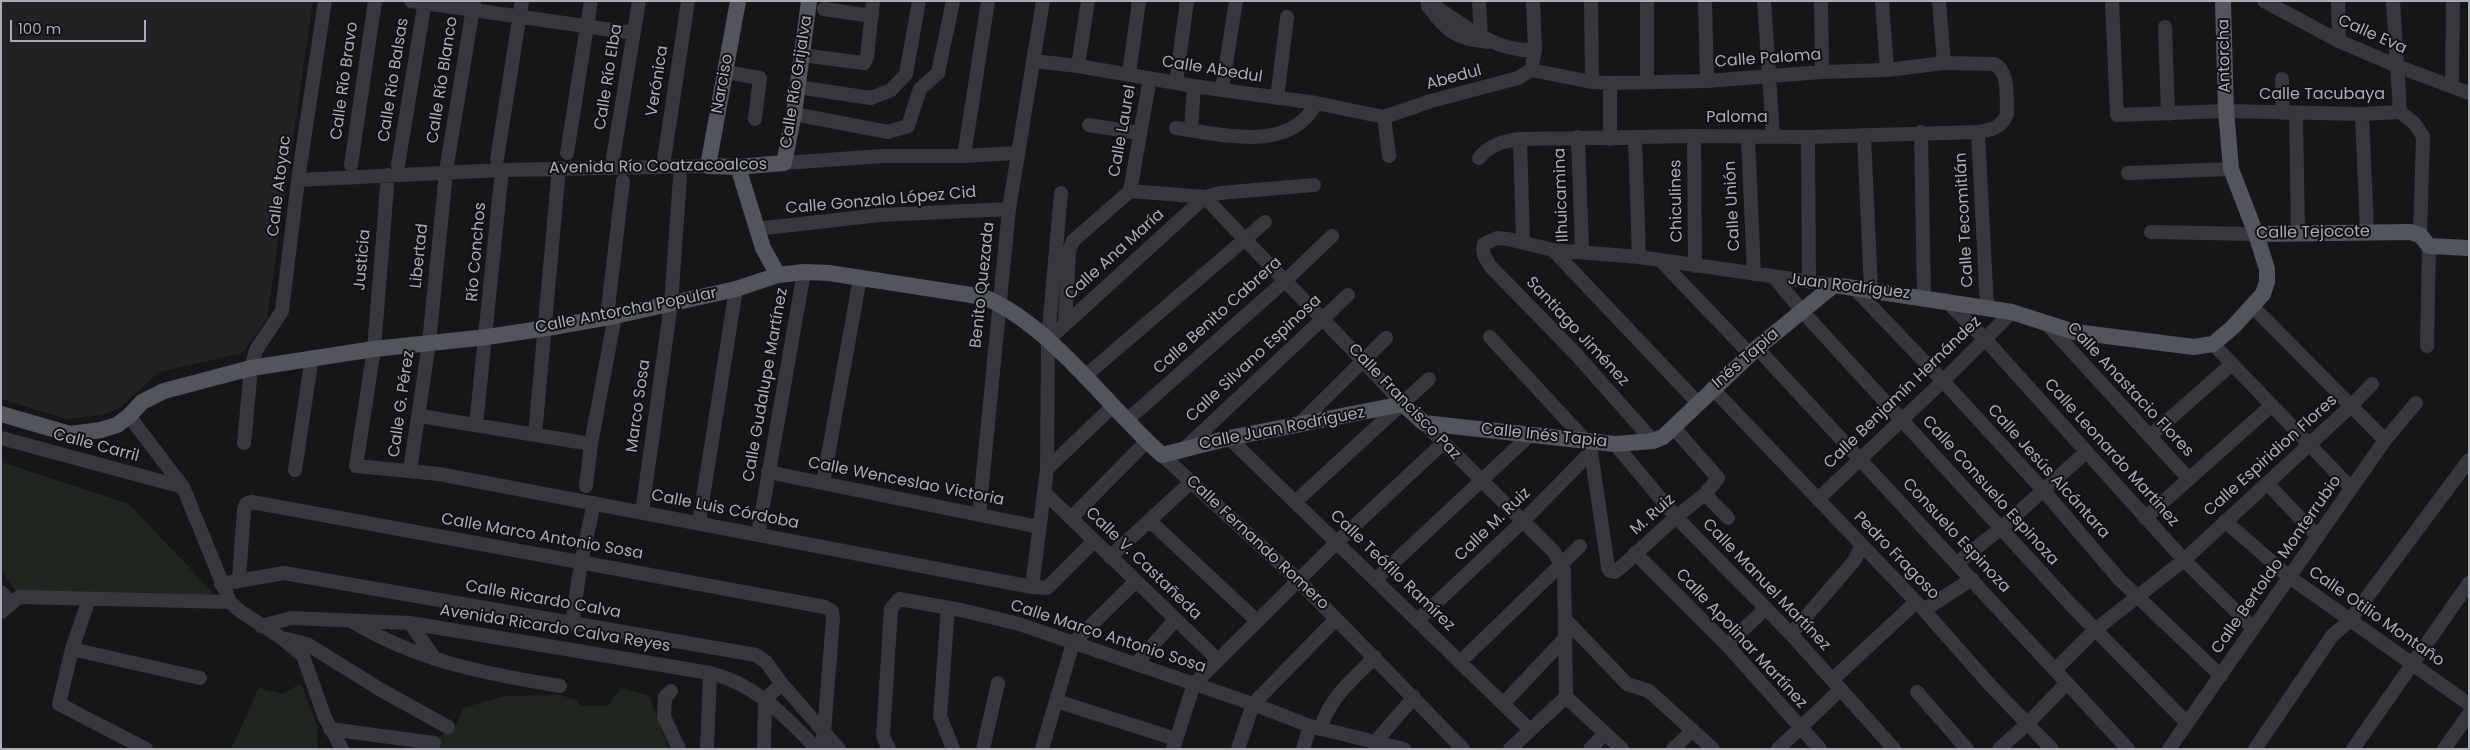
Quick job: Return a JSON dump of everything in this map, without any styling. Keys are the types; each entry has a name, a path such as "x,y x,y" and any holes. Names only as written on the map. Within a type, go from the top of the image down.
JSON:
{"main road":[{"name":"Narciso","path":"708,166 738,1"},
{"name":"Calle Río Grijalva","path":"784,163 794,114 809,1"},
{"name":"Antorcha","path":"2213,344 2253,307 2263,294 2267,282 2267,269 2256,234 2231,169 2226,111 2223,1"},
{"name":"Avenida Río Coatzacoalcos","path":"708,166 738,167 784,163"},
{"path":"738,167 763,248 778,275"},
{"name":"Calle Tejocote","path":"2256,234 2367,231 2410,232 2425,240 2469,248"},
{"name":"Calle Antorcha Popular","path":"1,414 70,434 101,430 117,425 129,416 142,402 164,391 251,368 312,357 487,338 547,328 671,304 736,289 778,275 804,272 828,272 984,297 998,303 1048,340"},
{"name":"Juan Rodríguez","path":"1834,285 1987,307 2012,312 2075,332 2194,347 2213,344"},
{"name":"Inés Tapia","path":"1663,435 1753,351 1834,285"},
{"name":"Calle Fernando Romero","path":"1048,340 1126,421 1162,455"},
{"name":"Calle Juan Rodríguez","path":"1162,455 1230,438 1403,404"},
{"name":"Calle Francisco Paz","path":"1403,404 1424,423"},
{"name":"Calle Inés Tapia","path":"1424,423 1530,435 1589,447 1663,435"}],"street":[{"name":"Calle Atoyac","path":"244,444 251,368 256,350 282,311 298,180 325,1"},
{"name":"Calle Río Bravo","path":"351,165 374,1"},
{"name":"Río Conchos","path":"476,425 487,338 499,164 522,1"},
{"path":"567,153 591,1"},
{"name":"Calle Río Elba","path":"613,158 639,1"},
{"name":"Verónica","path":"663,166 688,1"},
{"path":"801,55 864,63 867,57 873,1"},
{"path":"797,87 871,98 891,90 906,74 919,1"},
{"path":"794,114 888,132 908,126 920,89 938,73 953,1"},
{"path":"964,156 988,1"},
{"name":"Benito Quezada","path":"979,515 998,303 1009,209 1043,1"},
{"path":"1078,66 1088,1"},
{"path":"1129,74 1139,1"},
{"path":"1176,83 1187,1"},
{"path":"1222,90 1236,1"},
{"path":"1426,1 1486,39 1521,51 1534,50"},
{"path":"1479,1 1486,39"},
{"path":"1531,70 1534,50 1533,1"},
{"path":"1591,1 1592,82"},
{"path":"1647,1 1647,82"},
{"path":"1705,1 1707,81"},
{"path":"1764,1 1773,136"},
{"path":"1821,1 1822,72"},
{"path":"1882,1 1886,70"},
{"path":"1939,1 1944,63"},
{"name":"Calle Tacubaya","path":"2112,1 2117,115 2226,111 2362,114 2400,112"},
{"name":"Calle Eva","path":"2264,1 2279,5 2339,40 2397,66 2469,93"},
{"path":"2338,1 2339,40"},
{"path":"2393,1 2400,112 2414,123 2423,136 2427,346"},
{"path":"2452,86 2453,1"},
{"path":"420,2 473,6 519,16 633,32"},
{"name":"Calle Río Balsas","path":"398,165 420,2"},
{"name":"Calle Río Blanco","path":"447,169 473,6"},
{"path":"824,9 872,16"},
{"path":"1277,98 1287,18"},
{"path":"2165,27 2168,114"},
{"name":"Calle Abedul","path":"1034,61 1078,66 1194,86 1316,103 1384,117"},
{"name":"Calle Paloma","path":"1531,70 1592,82 1610,83 1768,78 1822,72 1886,70 1944,63 1994,64 2000,67 2004,73 2007,114 2005,121 1999,125"},
{"name":"Abedul","path":"1384,117 1432,101 1518,78 1531,70"},
{"path":"725,72 760,78 755,119"},
{"name":"Calle Laurel","path":"1130,190 1150,78"},
{"path":"2282,79 2290,113 2298,233"},
{"path":"1610,83 1610,139"},
{"path":"1191,130 1194,86"},
{"path":"1176,128 1258,137 1280,135 1303,122 1316,103"},
{"path":"2362,114 2367,231"},
{"path":"1384,117 1389,156"},
{"path":"1089,125 1139,133"},
{"name":"Paloma","path":"1479,158 1486,150 1506,141 1520,139 1578,137 1610,139 1694,136 1808,137 1921,132 1978,132 1993,129 1999,125"},
{"path":"1921,132 1924,297"},
{"name":"Calle Tecomitlán","path":"1978,132 1987,307"},
{"path":"1864,135 1871,290"},
{"name":"Chiculines","path":"1694,136 1695,266"},
{"name":"Ilhuicamina","path":"1578,137 1582,250"},
{"name":"Calle Unión","path":"1748,137 1754,274"},
{"path":"1808,137 1808,281"},
{"path":"1636,138 1639,257"},
{"path":"1520,139 1523,241"},
{"name":"Avenida Río Coatzacoalcos","path":"784,163 883,156 964,156 1017,153"},
{"name":"Avenida Río Coatzacoalcos","path":"298,180 388,175 499,164 559,168 708,166"},
{"path":"535,436 547,328 559,168"},
{"name":"Libertad","path":"429,343 447,169"},
{"path":"2128,173 2231,169"},
{"name":"Justicia","path":"356,466 374,349 388,175"},
{"name":"Marco Sosa","path":"642,512 671,304 680,177"},
{"path":"586,486 611,316 623,181"},
{"path":"1065,323 1070,251 1073,241 1130,190 1206,197 1220,193 1314,185"},
{"path":"1061,193 1048,340 1045,493 1032,587 1046,588 1094,541"},
{"name":"Calle Francisco Paz","path":"1206,197 1403,404"},
{"name":"Calle Ana María","path":"1048,340 1206,197"},
{"name":"Calle Gonzalo López Cid","path":"756,229 880,215 1009,209"},
{"path":"1084,377 1264,222"},
{"name":"Calle Tejocote","path":"2151,232 2256,234"},
{"name":"Calle Benito Cabrera","path":"1126,421 1286,280 1332,236"},
{"name":"Juan Rodríguez","path":"1484,244 1497,238 1523,241 1553,250 1582,250 1639,257 1662,262 1834,285"},
{"name":"Santiago Jiménez","path":"1484,244 1482,249 1484,257 1492,267 1575,353 1663,435 1718,478"},
{"path":"1553,250 1698,403"},
{"name":"Consuelo Espinoza","path":"1662,262 1860,458 2056,669 2066,684 2128,749"},
{"name":"Calle Gudalupe Martínez","path":"758,534 804,272"},
{"name":"Calle Consuelo Espinoza","path":"1774,277 1802,311 2000,529 2095,630 2186,722"},
{"path":"822,484 860,278"},
{"name":"Calle Jesús Alcántara","path":"1854,288 2044,491 2119,579 2222,676"},
{"path":"699,523 736,289"},
{"name":"Calle Silvano Espinosa","path":"1184,449 1348,295"},
{"name":"Calle Leonardo Martínez","path":"1945,300 1984,338 2085,453 2184,560 2253,628"},
{"path":"2253,307 2385,440"},
{"name":"Calle Benjamín Hernández","path":"1818,500 1900,419 1943,381 2012,312"},
{"name":"Calle Anastacio Flores","path":"2047,324 2188,478"},
{"path":"1490,337 1589,447"},
{"path":"1297,426 1386,338"},
{"name":"Calle G. Pérez","path":"410,470 420,416 429,343"},
{"path":"2213,344 2351,488"},
{"path":"295,470 312,357"},
{"path":"2150,436 2232,364"},
{"path":"1295,502 1429,379"},
{"name":"Calle Espiridion Flores","path":"2056,669 2095,630 2184,560 2310,445 2372,384"},
{"name":"Pedro Fragoso","path":"1712,388 1920,606 2052,749"},
{"name":"Calle Bertoldo Monterrubio","path":"2169,749 2186,722 2222,676 2288,576 2385,440 2416,403"},
{"name":"Calle Anastacio Flores","path":"2145,518 2272,405"},
{"path":"1046,469 1113,406"},
{"path":"129,416 182,487 230,602 261,626 283,639 303,656 330,729 342,749"},
{"path":"420,416 591,444"},
{"name":"Calle Francisco Paz","path":"1424,423 1562,562"},
{"path":"1376,580 1530,435"},
{"name":"Calle Carril","path":"1,438 182,487"},
{"name":"Calle Teófilo Ramírez","path":"1230,438 1530,730"},
{"path":"1072,518 1147,441"},
{"path":"1056,701 1174,744 1194,684 1337,542 1443,443"},
{"name":"Calle Manuel Martínez","path":"1615,444 1676,517 1791,634 1894,749"},
{"name":"Calle M. Ruiz","path":"1417,620 1522,522 1589,447"},
{"name":"M. Ruiz","path":"1589,447 1608,567 1615,572 1676,517 1705,494 1718,478"},
{"path":"1957,563 2000,529 2085,453"},
{"name":"Calle Fernando Romero","path":"1162,455 1298,580 1463,749"},
{"path":"2254,749 2332,636 2350,620 2469,460"},
{"name":"Calle Luis Córdoba","path":"356,466 410,470 642,512 1032,587"},
{"name":"Calle Wenceslao Victoria","path":"768,472 1039,526"},
{"path":"1110,557 1191,482"},
{"path":"2267,483 2317,536"},
{"name":"Calle V. Castañeda","path":"1045,493 1135,582 1218,660"},
{"path":"1705,494 1728,518"},
{"name":"Calle Marco Antonio Sosa","path":"239,579 246,504 252,502 825,607 832,611 824,732"},
{"path":"572,623 581,562 594,503"},
{"path":"1150,521 1257,621"},
{"path":"2225,521 2288,576"},
{"path":"1460,662 1580,546"},
{"path":"1791,634 1854,561 1862,546"},
{"name":"Calle Apolinar Martínez","path":"1636,553 1727,645 1820,749"},
{"path":"1562,562 1566,620 1566,697 1622,749"},
{"name":"Calle Ricardo Calva","path":"221,584 239,579 284,573 756,655 766,662 782,684 839,749"},
{"name":"Calle Otilio Montaño","path":"2288,576 2469,704"},
{"path":"1778,749 1802,728 1836,685 1920,606 1972,579"},
{"path":"1042,749 1073,643 1135,582"},
{"path":"2353,749 2469,583"},
{"path":"1,592 6,608 19,598 230,602"},
{"path":"89,599 72,649 59,704 146,749"},
{"name":"Calle Marco Antonio Sosa","path":"889,749 883,736 892,605 899,599 1019,624 1315,727 1404,749"},
{"path":"948,608 940,716 954,749"},
{"path":"1727,645 1766,608"},
{"name":"Avenida Ricardo Calva Reyes","path":"261,626 291,618 410,623 710,672 728,677 765,698 776,706 819,749"},
{"path":"1238,749 1253,704 1336,619"},
{"path":"1136,664 1175,620"},
{"path":"1566,620 1627,684 1649,691 1713,749"},
{"path":"352,622 380,638 434,659 486,674 560,686"},
{"path":"410,623 434,659"},
{"path":"1503,704 1566,637"},
{"path":"283,639 307,644 381,690 448,727"},
{"path":"72,649 200,678"},
{"path":"1303,749 1334,698 1375,657"},
{"path":"707,749 710,672"},
{"path":"983,749 998,683"},
{"path":"764,749 765,698 782,684"},
{"path":"1999,749 2027,724 2066,684"},
{"path":"671,692 665,697 664,717 679,749"},
{"path":"1917,692 1967,749"},
{"path":"1376,741 1414,697"},
{"path":"1510,749 1566,697"},
{"path":"2444,749 2469,714"},
{"path":"330,729 425,744"},
{"path":"1673,749 1693,730"},
{"path":"819,749 824,732"},
{"path":"1590,749 1605,733"}],"shaded area":[{"path":"1,1 313,1 267,319 242,353 159,372 120,408 103,415 66,419 1,399"},
{"path":"1,462 129,504 217,597 16,592 1,569"},
{"path":"301,683 318,729 317,749 231,749 259,688 283,694"},
{"path":"621,688 649,696 669,749 441,749 438,737 455,729 463,708 504,696 560,695 577,700 580,706 609,705"}]}
